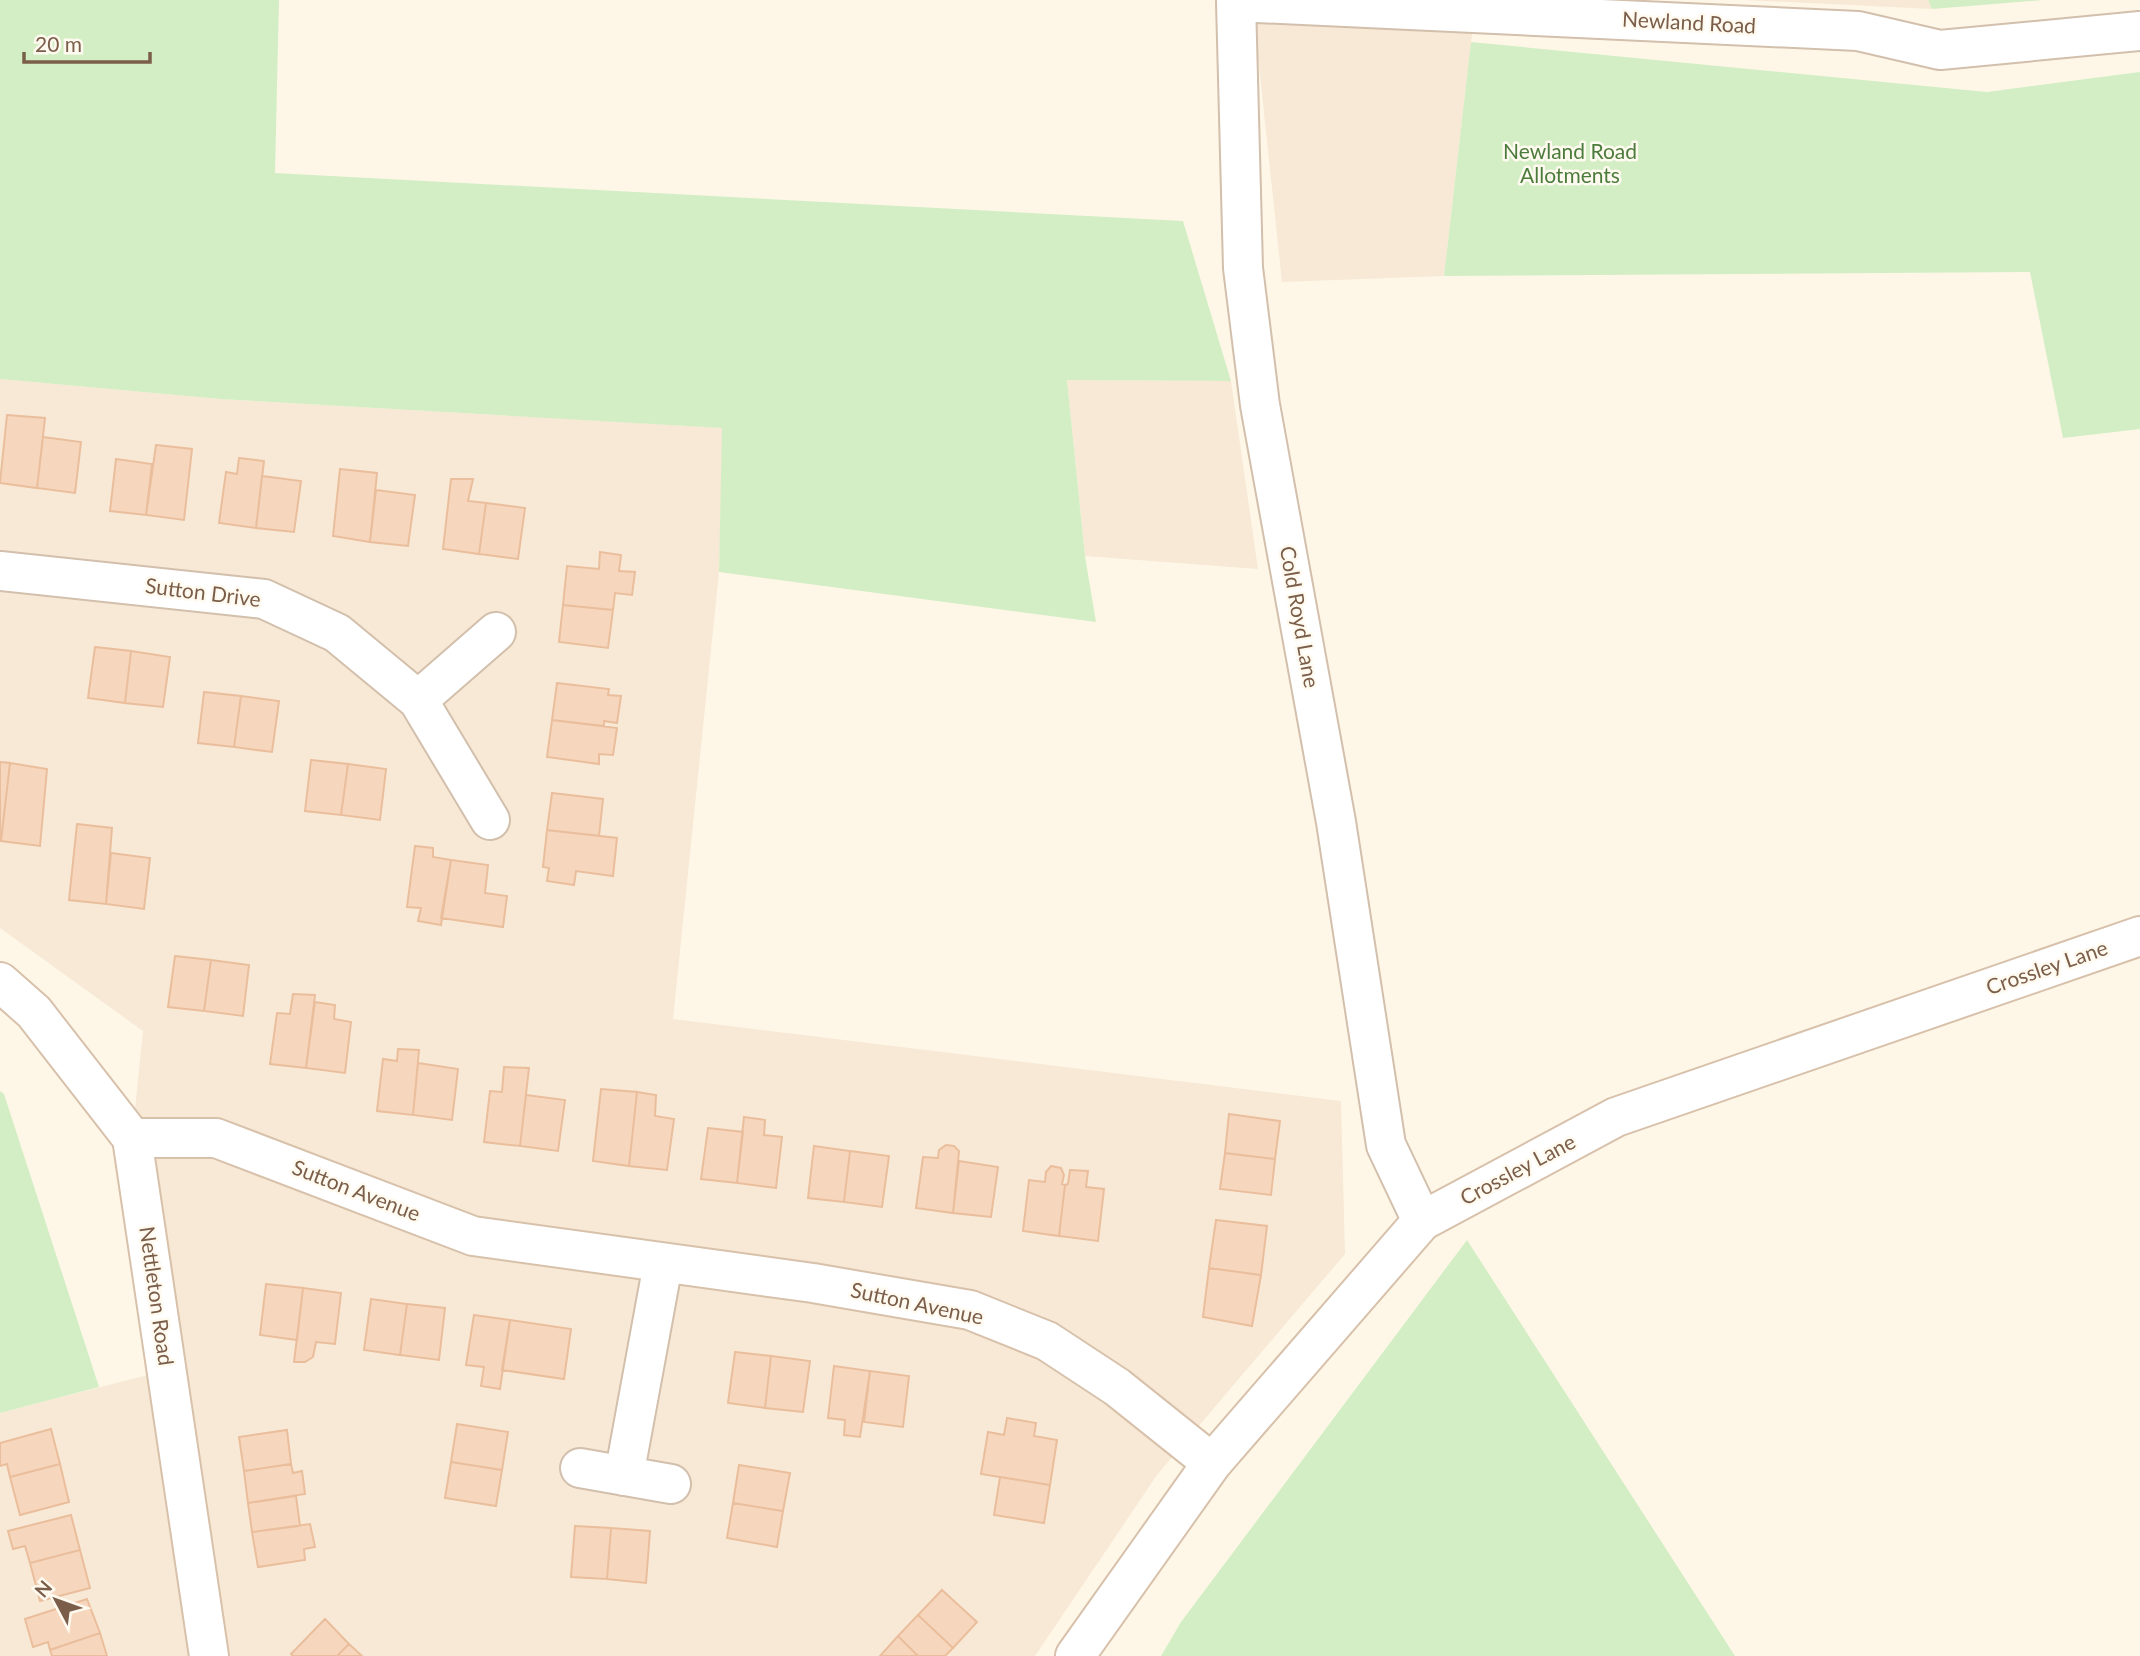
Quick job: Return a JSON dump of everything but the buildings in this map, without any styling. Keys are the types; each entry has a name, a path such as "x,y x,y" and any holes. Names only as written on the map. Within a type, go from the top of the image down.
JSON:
{"street":[{"name":"Newland Road","path":"1236,2 1858,31 1940,50 2140,31"},
{"name":"Cold Royd Lane","path":"1236,2 1243,268 1261,405 1336,822 1386,1145 1422,1221"},
{"name":"Sutton Drive","path":"0,571 264,599 337,633 418,700 490,820"},
{"path":"418,700 496,632"},
{"name":"Crossley Lane","path":"1075,1656 1212,1462 1422,1221 1616,1117 2140,936"},
{"name":"Nettleton Road","path":"0,982 34,1012 132,1138 209,1656"},
{"name":"Sutton Avenue","path":"132,1138 216,1138 473,1236 813,1283 970,1310 1047,1341 1117,1387 1212,1462"},
{"path":"624,1476 663,1264"},
{"path":"580,1468 671,1484"}],"shaded area":[{"path":"1252,0 1476,0 1444,276 1282,282"},
{"path":"1745,0 1928,0 1932,9"},
{"path":"0,379 220,399 723,428 719,572 673,1019 1341,1101 1345,1254 1157,1475 1035,1656 0,1656 0,1413 163,1371 132,1138 143,1031 0,928"},
{"path":"1067,380 1231,381 1258,569 1085,556"}],"green space":[{"path":"0,0 279,0 275,173 1183,221 1231,381 1067,380 1085,556 1096,622 719,572 722,428 220,399 0,379"},
{"path":"1928,0 2043,0 1932,9"},
{"name":"Newland Road Allotments","path":"1471,42 1987,92 2140,72 2140,429 2063,438 2030,272 1444,276"},
{"path":"0,1091 4,1094 99,1387 0,1413"},
{"path":"1467,1240 1735,1656 1161,1656 1181,1622"}]}
